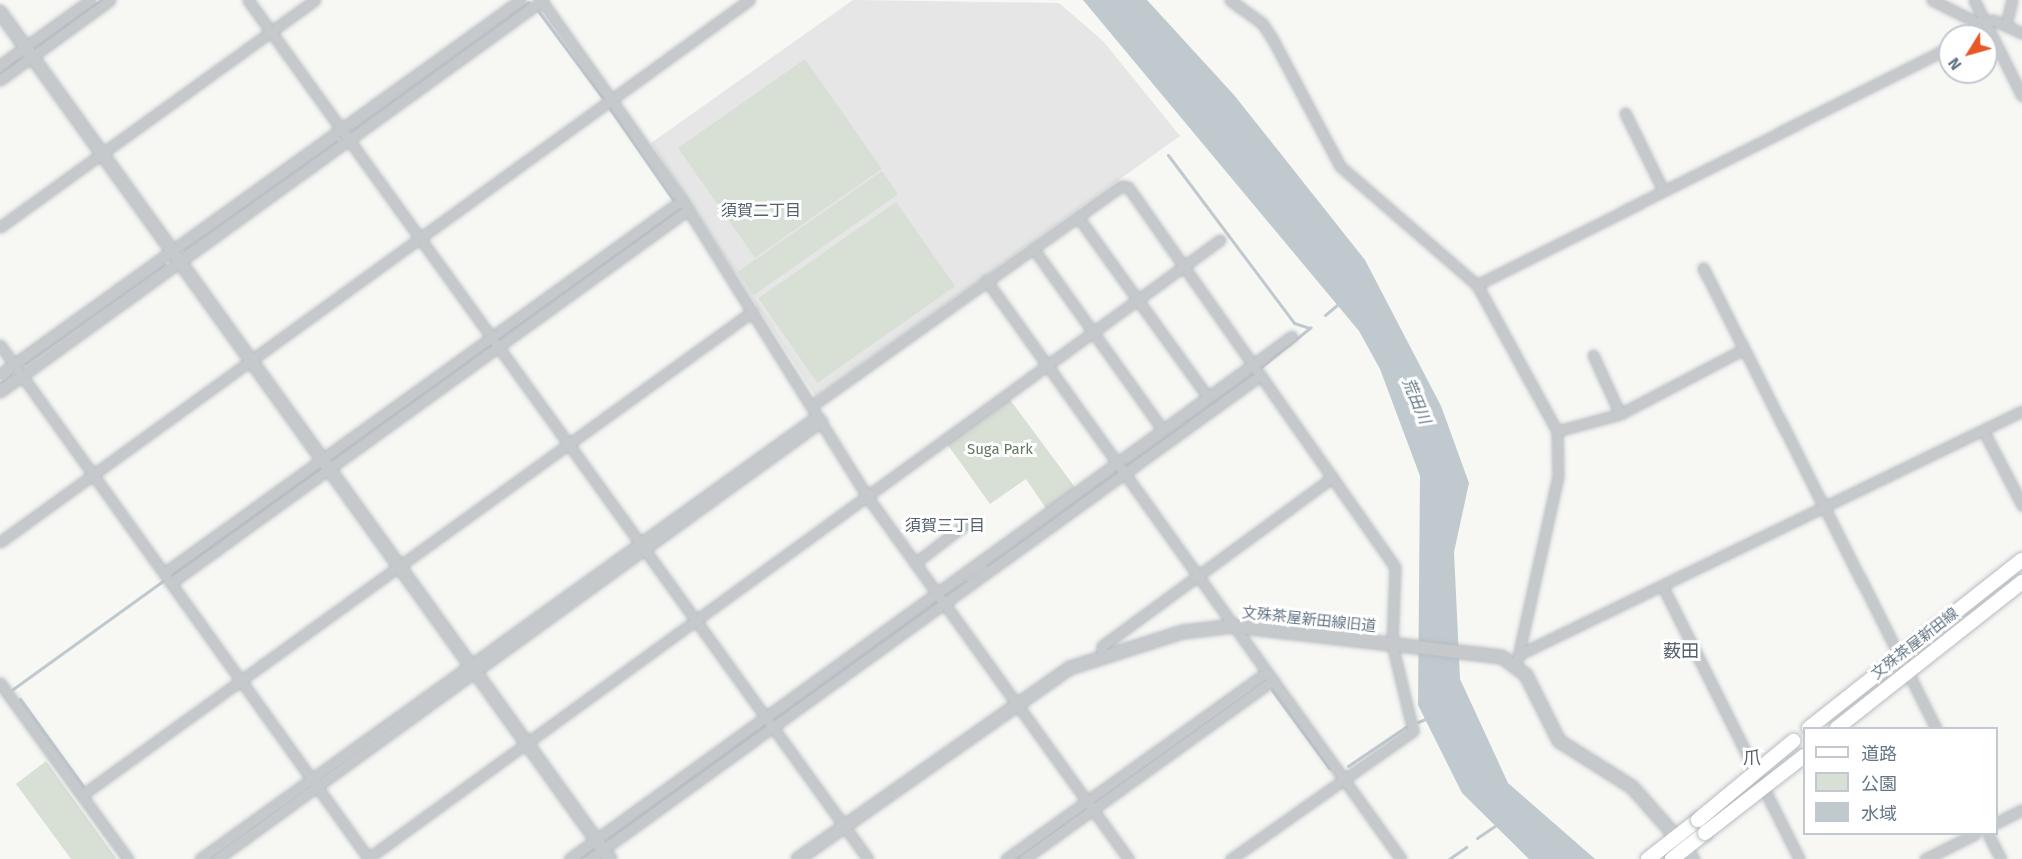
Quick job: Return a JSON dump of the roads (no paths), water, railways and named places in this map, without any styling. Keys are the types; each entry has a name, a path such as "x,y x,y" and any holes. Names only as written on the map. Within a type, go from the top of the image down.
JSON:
{"main road":[{"name":"文殊茶屋新田線","path":"1812,727 2022,560"},
{"name":"文殊茶屋新田線","path":"1839,727 1907,671 2022,582"},
{"path":"1672,859 1690,854 1702,826 1799,737"},
{"path":"1648,859 1677,837 1702,826 1803,757"}],"street":[{"path":"0,80 90,0"},
{"path":"0,65 29,52 110,0"},
{"path":"248,0 568,443 640,548 868,859"},
{"path":"0,227 315,0"},
{"path":"0,374 520,0"},
{"path":"0,392 542,0 682,200 813,405 819,419 866,495 1129,859"},
{"path":"0,542 749,0"},
{"path":"1230,0 1262,23 1340,166 1477,285 1557,431 1558,476 1519,659 1559,741 1632,787 1690,854"},
{"path":"1932,0 1984,24"},
{"path":"1974,0 1986,24"},
{"path":"2006,25 2012,0"},
{"path":"0,12 603,849"},
{"path":"1998,25 2006,25 2022,33"},
{"path":"1998,49 2022,96"},
{"path":"1477,285 1938,53"},
{"path":"1625,113 1663,190"},
{"path":"813,405 1121,186 1128,187 1395,567 1397,645 1413,731 1343,777 1231,859"},
{"path":"171,583 490,338 682,200"},
{"path":"164,573 497,346 688,210"},
{"path":"1078,217 1208,397"},
{"path":"0,345 241,682 313,778 318,789 368,859 525,740 1220,240"},
{"path":"1033,248 1163,430"},
{"path":"1703,268 1935,727"},
{"path":"986,280 1401,859"},
{"path":"82,795 753,311"},
{"path":"590,859 765,718 1292,336"},
{"path":"1557,431 1620,414 1744,349"},
{"path":"1593,355 1620,414"},
{"path":"569,859 603,849 1261,375"},
{"path":"1519,659 2022,411"},
{"path":"200,859 313,778 473,669 819,419"},
{"path":"1983,430 2022,505"},
{"path":"1101,655 1101,646 1196,574 1333,477"},
{"path":"915,563 967,523"},
{"path":"1664,589 1799,859"},
{"name":"文殊茶屋新田線旧道","path":"798,859 1016,702 1101,655 1183,632 1234,626 1519,659"},
{"path":"217,859 318,789 473,669"},
{"path":"1006,859 1087,800 1270,676"},
{"path":"1024,859 1093,810 1270,676"},
{"path":"0,683 128,859"},
{"path":"1998,822 2022,810"},
{"path":"1925,859 1973,835"},
{"path":"1989,835 2001,859"}],"water":[{"name":"荒田川","path":"1083,0 1147,0 1234,95 1365,260 1441,406 1469,483 1454,552 1460,679 1508,783 1595,859 1529,859 1462,793 1418,705 1420,476 1380,369 1359,331"}],"waterway":[{"path":"38,46 101,0"},
{"path":"352,130 529,2"},
{"path":"536,8 602,97"},
{"path":"0,73 18,60"},
{"path":"610,109 674,201"},
{"path":"184,250 337,141"},
{"path":"1168,155 1294,323 1309,328"},
{"path":"497,339 673,212"},
{"path":"25,364 165,264"},
{"path":"1325,315 1338,304"},
{"path":"1260,368 1311,327"},
{"path":"334,457 490,344"},
{"path":"1125,466 1253,373"},
{"path":"0,383 11,375"},
{"path":"171,575 317,470"},
{"path":"987,566 1116,472"},
{"path":"13,689 164,580"},
{"path":"946,595 966,581"},
{"path":"772,721 936,602"},
{"path":"1098,799 1255,686"},
{"path":"1272,690 1329,768"},
{"path":"20,699 83,786"},
{"path":"1418,722 1428,718"},
{"path":"609,838 764,726"},
{"path":"1348,766 1407,726"},
{"path":"1015,859 1081,811"},
{"path":"1477,838 1498,824"},
{"path":"1449,859 1466,847"},
{"path":"580,859 591,851"}],"district":[{"name":"須賀二丁目","path":"761,211"},
{"name":"須賀三丁目","path":"945,526"},
{"name":"薮田","path":"1681,651"},
{"name":"爪","path":"1752,758"}],"park label":[{"name":"Suga Park","path":"1000,450"}]}
